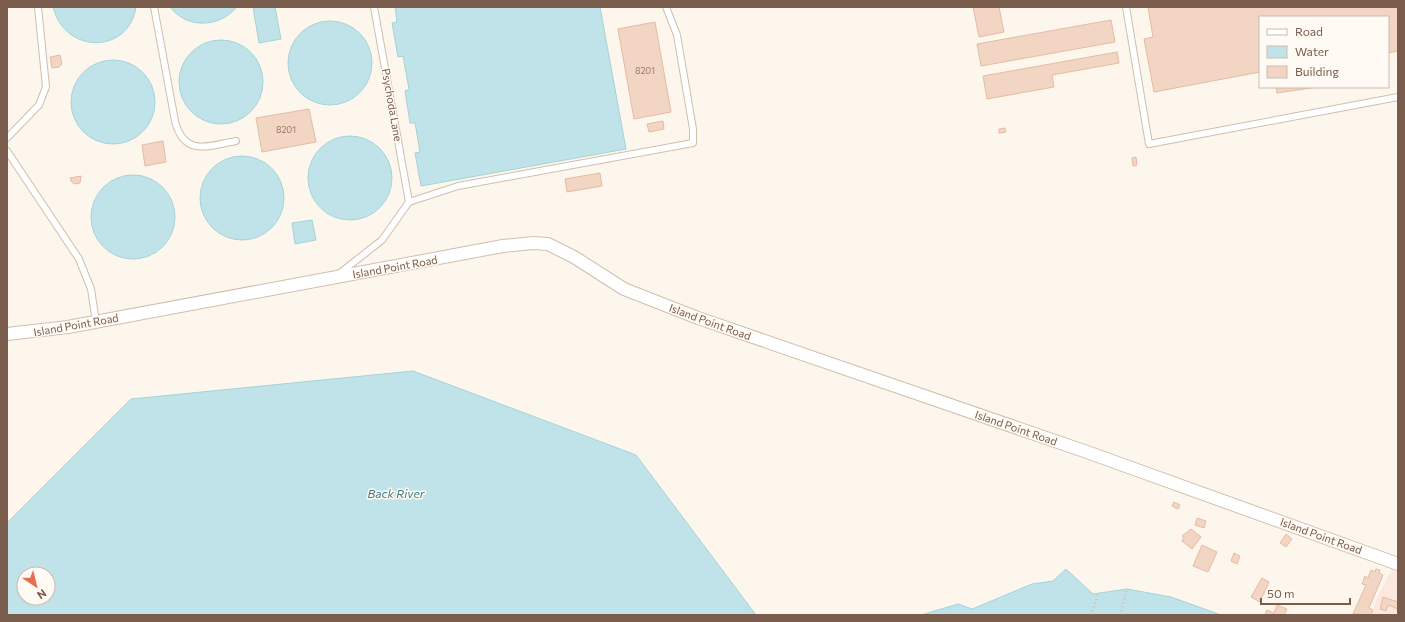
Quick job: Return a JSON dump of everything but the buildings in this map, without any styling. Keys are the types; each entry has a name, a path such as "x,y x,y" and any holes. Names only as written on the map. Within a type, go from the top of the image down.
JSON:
{"street":[{"name":"Island Point Road","path":"7,334 47,331 503,246 533,243 548,244 574,257 624,289 698,318 1094,455 1398,564"}],"lane":[{"path":"7,138 38,106 46,87 38,7"},
{"path":"154,7 175,121 181,137 187,144 195,147 236,141"},
{"name":"Psychoda Lane","path":"374,7 409,202"},
{"path":"335,278 382,240 409,202 458,186 693,143 677,35 666,7"},
{"path":"1126,7 1149,144 1398,97"},
{"path":"7,151 79,259 91,290 96,322"}],"path":[{"path":"1120,615 1127,589"},
{"path":"1091,615 1098,594"}],"shaded area":[{"path":"1393,567 1398,569 1398,615 1372,615 1377,598"}],"water":[{"path":"53,7 136,7 131,22 122,34 110,40 96,43 83,40 70,34 60,23"},
{"path":"170,7 237,7 230,14 221,19 203,23 185,19"},
{"path":"253,7 275,7 281,39 259,43"},
{"path":"395,7 600,7 626,149 421,186 415,153 420,152 415,123 410,123 405,91 409,89 403,56 398,57 392,23 397,22"},
{"path":"330,21 338,22 353,28 365,40 371,55 371,71 365,86 353,98 338,104 330,105 322,104 307,98 295,86 289,71 288,63 289,55 295,40 307,28 322,22"},
{"path":"221,40 237,43 251,52 260,66 263,82 260,98 251,112 237,121 221,124 205,121 191,112 182,98 179,82 182,66 191,52 205,43"},
{"path":"113,60 129,63 143,72 152,86 155,102 152,118 143,132 129,141 113,144 97,141 83,132 74,118 71,102 74,86 83,72 97,63"},
{"path":"350,136 366,139 380,148 389,162 392,178 389,194 380,208 366,217 350,220 334,217 320,208 311,194 308,178 311,162 320,148 334,139"},
{"path":"242,156 250,157 265,163 277,175 283,190 283,206 277,221 265,233 250,239 242,240 234,239 219,233 207,221 201,206 200,198 201,190 207,175 219,163 234,157"},
{"path":"133,175 149,178 163,187 172,201 175,217 172,233 163,247 149,256 133,259 117,256 103,247 94,233 91,217 94,201 103,187 117,178"},
{"path":"312,220 316,240 295,244 292,223"},
{"name":"Back River","path":"413,371 636,455 756,615 7,615 7,523 131,399"},
{"path":"1066,569 1093,594 1127,589 1171,597 1221,615 921,615 958,604 972,609 1032,584 1053,581"}]}
